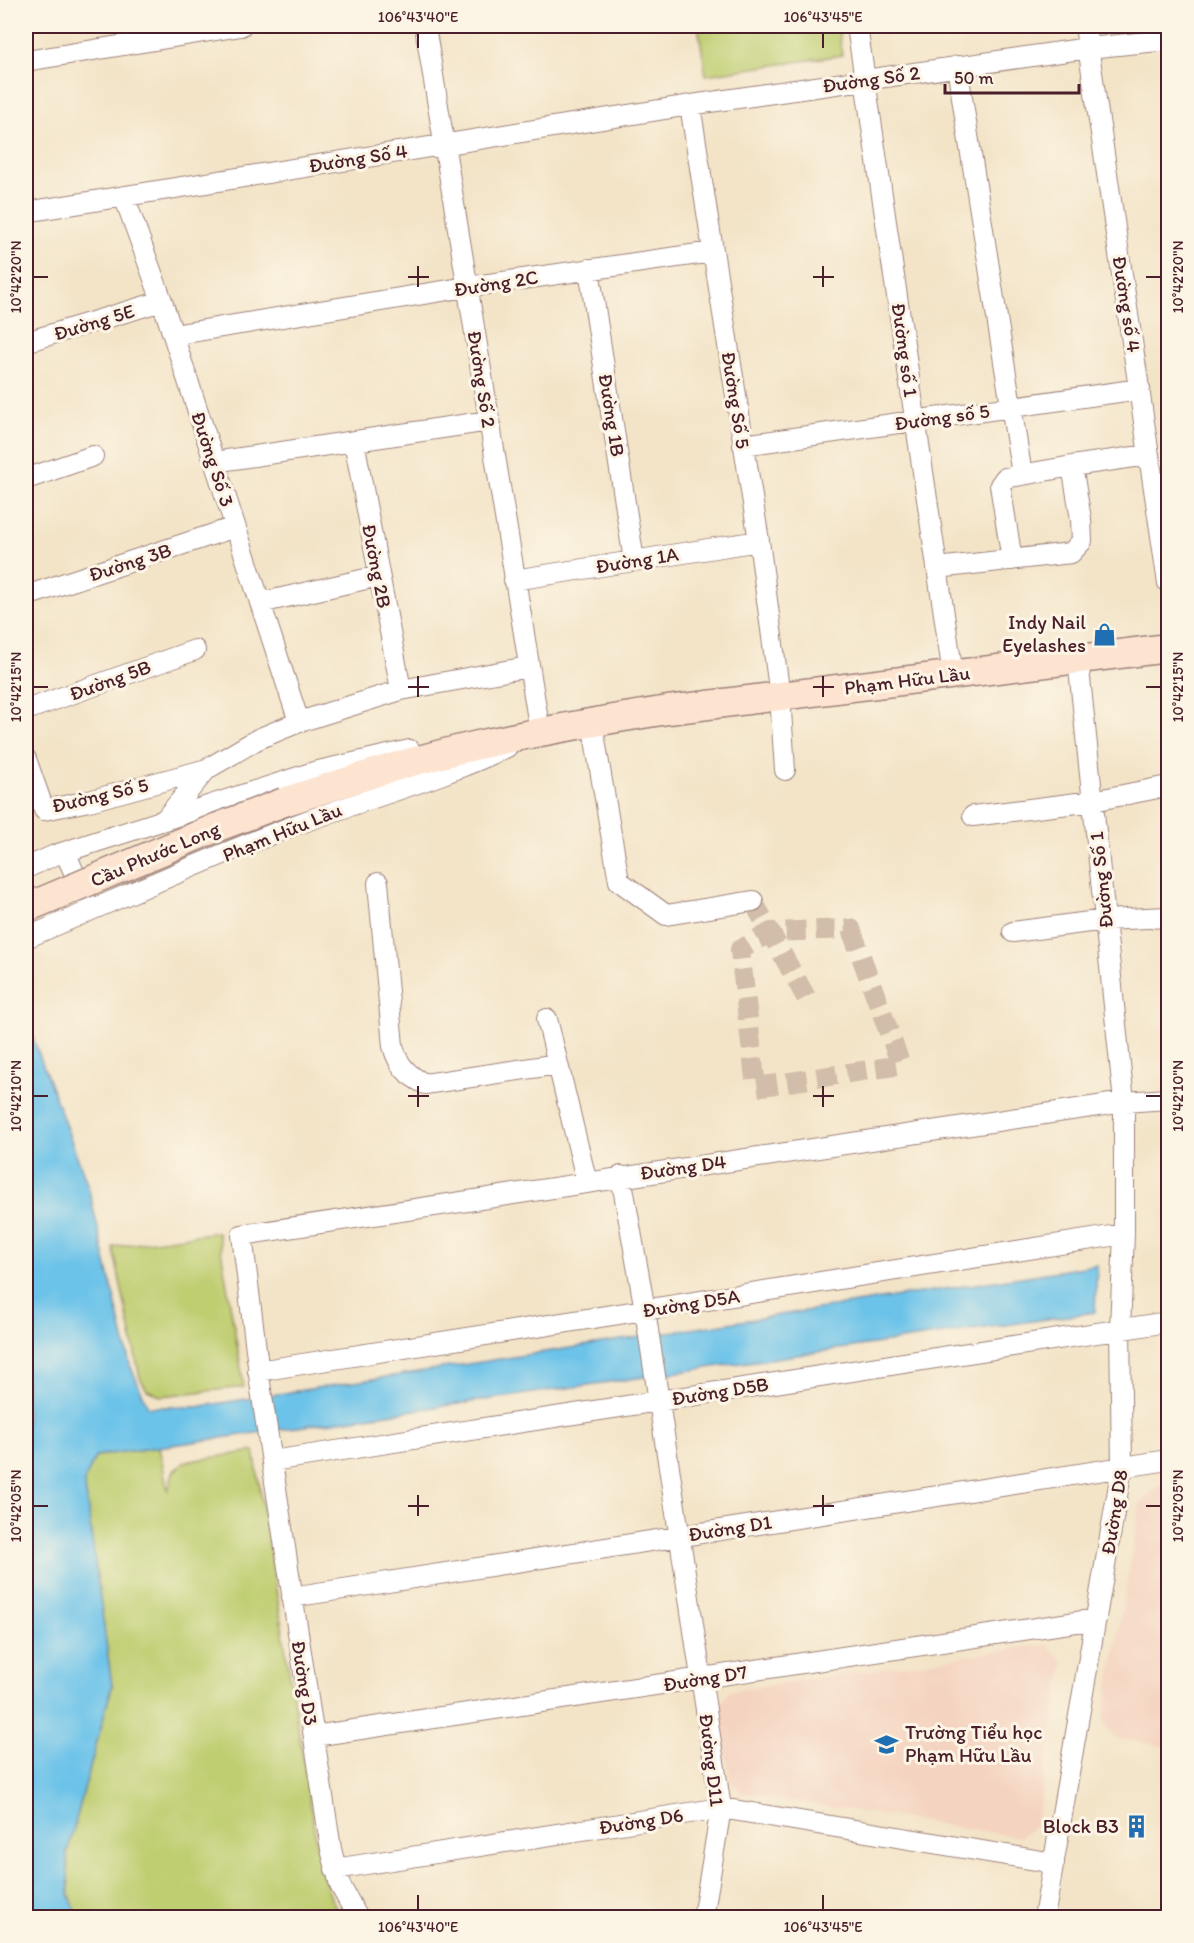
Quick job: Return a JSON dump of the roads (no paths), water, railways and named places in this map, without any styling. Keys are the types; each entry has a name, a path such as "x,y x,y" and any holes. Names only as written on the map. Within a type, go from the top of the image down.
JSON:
{"main road":[{"name":"Phạm Hữu Lầu","path":"284,802 413,762 592,722 780,696 1168,648"},
{"name":"Cầu Phước Long","path":"26,908 218,827 284,802"}],"street":[{"path":"26,61 241,26"},
{"name":"Đường Số 2","path":"425,26 540,732"},
{"name":"Đường số 1","path":"857,26 953,675"},
{"name":"Đường số 4","path":"1085,26 1168,583"},
{"name":"Đường Số 2","path":"690,105 1088,48 1168,40"},
{"path":"957,66 1022,475"},
{"name":"Đường Số 4","path":"26,212 690,105"},
{"name":"Đường Số 5","path":"690,105 759,541 780,696 785,770"},
{"name":"Đường Số 3","path":"124,196 162,301 299,722"},
{"name":"Đường 2C","path":"173,335 467,287 712,252"},
{"name":"Đường 1B","path":"589,269 634,561"},
{"name":"Đường 5E","path":"26,342 162,301"},
{"name":"Đường số 5","path":"743,445 1140,390"},
{"path":"214,462 489,421"},
{"name":"Đường 2B","path":"354,441 401,690"},
{"path":"1012,560 1000,485 1005,478 1148,455"},
{"path":"26,479 93,456"},
{"path":"937,568 1071,553 1082,541 1081,519 1072,466"},
{"name":"Đường 3B","path":"26,596 235,528"},
{"name":"Đường 1A","path":"514,580 759,541"},
{"path":"260,603 379,576"},
{"name":"Đường 5B","path":"26,710 195,650"},
{"name":"Đường Số 1","path":"1078,659 1124,1102"},
{"path":"165,819 207,769 258,739 299,722 401,690 528,667"},
{"path":"592,722 620,881 666,915 753,900"},
{"name":"Phạm Hữu Lầu","path":"60,854 314,772 371,758 483,736 540,732"},
{"name":"Phạm Hữu Lầu","path":"26,938 291,827 354,803 468,766 540,732"},
{"name":"Đường Số 5","path":"26,759 44,810 89,801 207,769"},
{"path":"973,816 1093,801 1168,786"},
{"path":"26,868 60,854 91,910"},
{"path":"378,883 393,1046 396,1058 403,1069 413,1078 425,1084 558,1064"},
{"path":"1013,932 1105,920 1168,917"},
{"path":"547,1019 587,1183"},
{"name":"Đường D4","path":"260,1381 242,1235 621,1176 1124,1102 1168,1099"},
{"name":"Đường D8","path":"1044,1917 1122,1467 1120,1329 1124,1234 1124,1102"},
{"name":"Đường D11","path":"621,1176 645,1310 721,1808 703,1917"},
{"name":"Đường D5A","path":"260,1381 645,1310 1124,1234"},
{"name":"Đường D5B","path":"270,1452 657,1394 1168,1322"},
{"name":"Đường D3","path":"260,1381 335,1869 347,1900 358,1917"},
{"name":"Đường D1","path":"292,1597 1168,1460"},
{"name":"Đường D7","path":"314,1737 1096,1619"},
{"name":"Đường D6","path":"335,1869 721,1808 1054,1863"}],"water":[{"path":"26,1024 88,1186 130,1365 148,1407 196,1407 1097,1265 1095,1312 96,1456 84,1481 112,1686 67,1853 69,1894 78,1917 26,1917"}],"tunnel":[{"path":"753,901 807,999"},
{"path":"851,929 901,1065 756,1087 740,950 771,932 851,929"}],"place":[{"name":"Indy Nail Eyelashes","path":"1104,634"},
{"name":"Trường Tiểu học Phạm Hữu Lầu","path":"887,1744"},
{"name":"Block B3","path":"1137,1826"}]}
